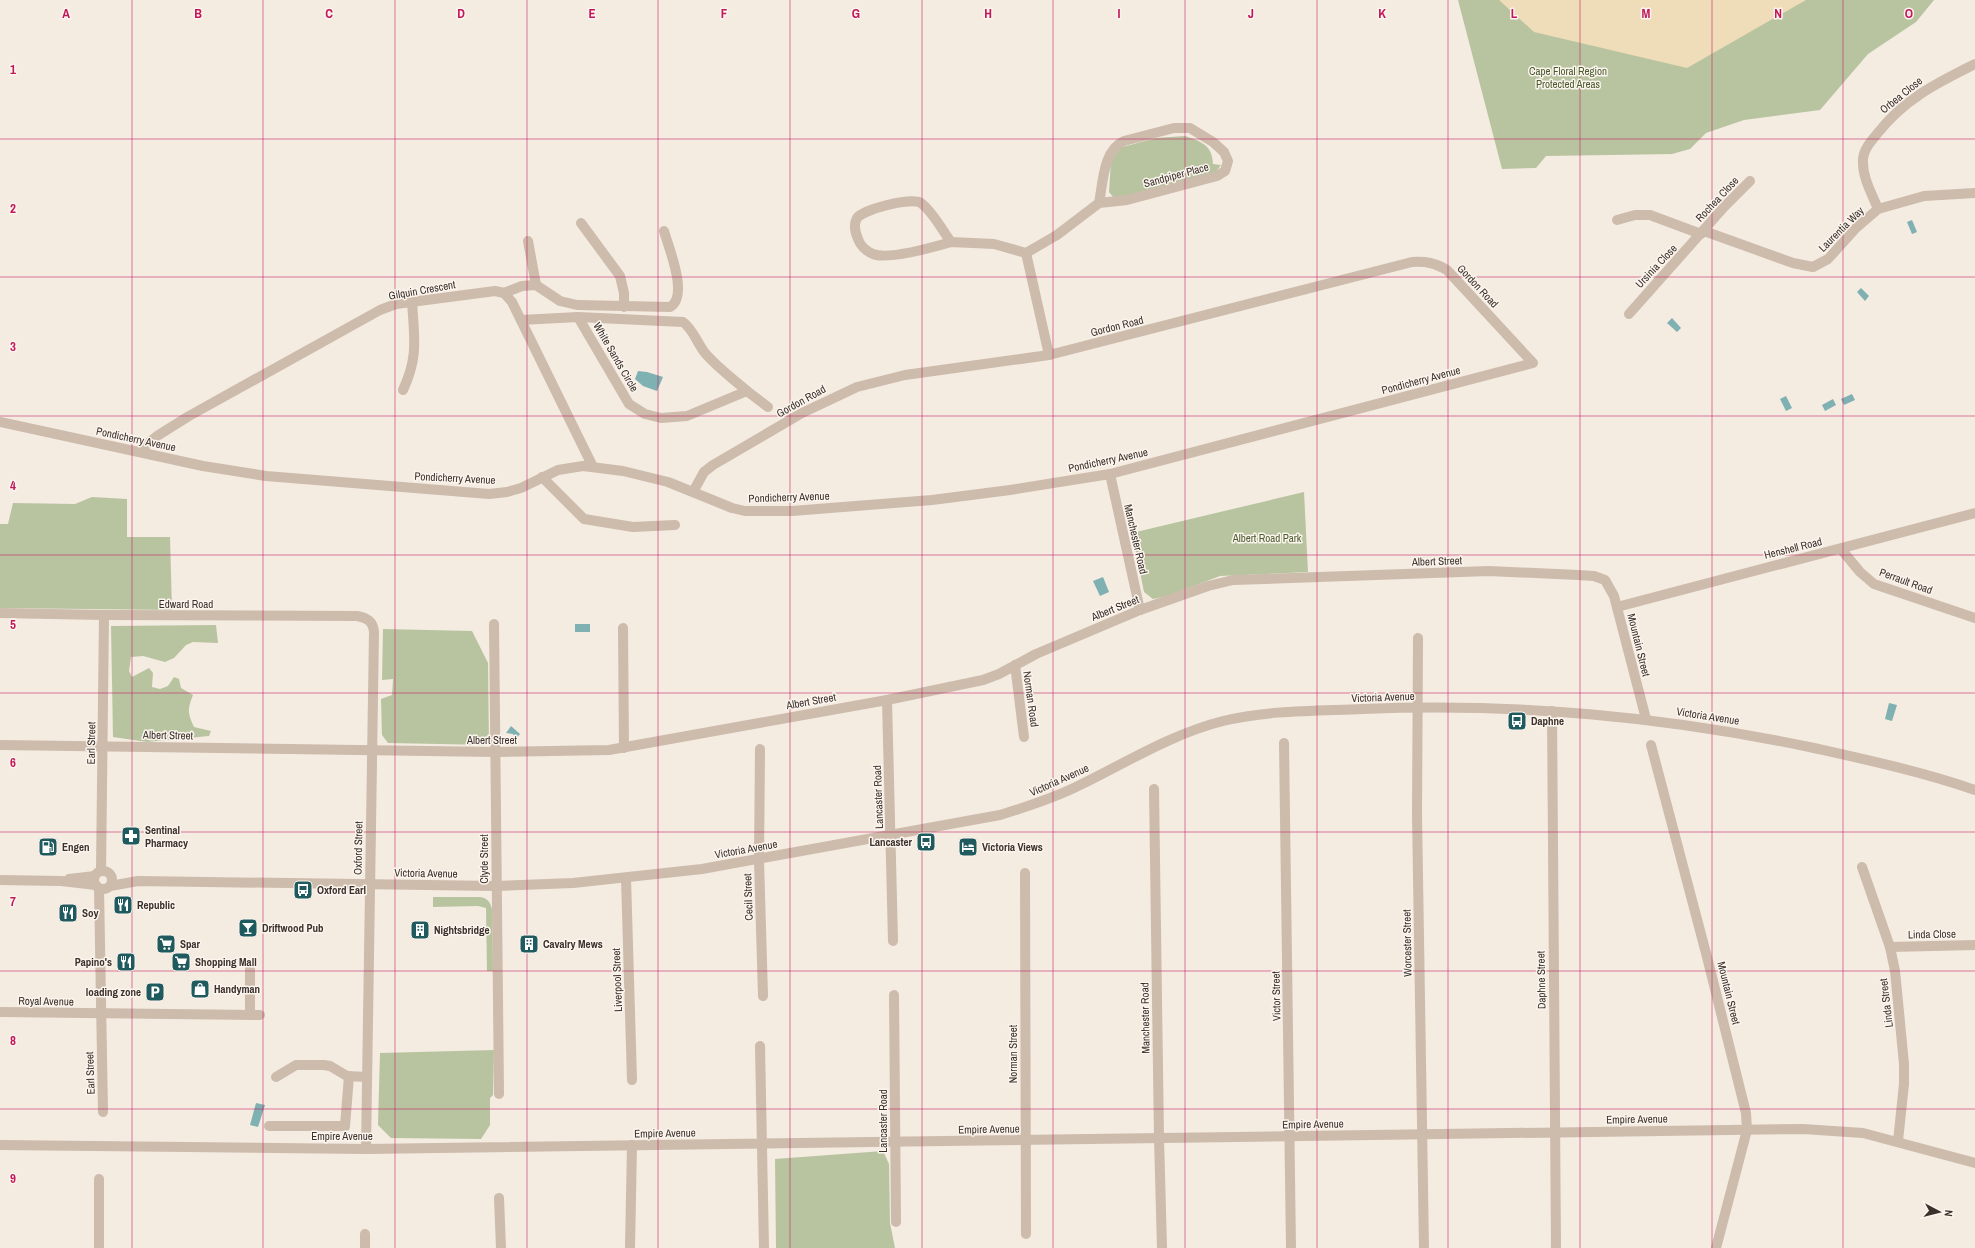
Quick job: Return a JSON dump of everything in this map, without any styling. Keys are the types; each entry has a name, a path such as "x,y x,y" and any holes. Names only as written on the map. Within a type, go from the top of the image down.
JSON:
{"street":[{"name":"Orbea Close","path":"1878,209 1869,188 1864,169 1864,154 1867,147 1889,120 1922,91 1975,64"},
{"name":"Sandpiper Place","path":"1174,128 1190,128 1213,142 1224,152 1228,160 1225,171 1217,176 1127,200 1100,203 1109,155 1117,144 1124,141 1174,128"},
{"name":"Rochea Close","path":"1702,232 1750,181"},
{"name":"Laurentia Way","path":"1617,220 1635,215 1650,215 1793,263 1813,267 1828,259 1856,228 1878,209 1924,196 1975,193"},
{"path":"951,242 928,211 920,203 916,202 904,202 875,209 860,216 855,225 855,232 860,244 867,251 879,255 930,248 951,242 994,244 1026,252 1057,235 1100,203"},
{"path":"581,223 620,276 624,294 624,307"},
{"path":"593,467 512,302 504,293 522,286 536,285 566,303 624,307 670,307 676,302 679,286 664,231"},
{"name":"Ursinia Close","path":"1629,314 1702,232"},
{"path":"528,241 536,285"},
{"path":"1026,252 1049,355"},
{"name":"Gordon Road","path":"693,492 704,472 713,465 802,413 857,387 905,376 1049,355 1412,262 1425,261 1436,264 1447,270 1533,363"},
{"name":"Gilquin Crescent","path":"139,451 157,436 189,416 380,310 396,304 412,301 495,291 504,293"},
{"path":"403,390 414,362 415,345 412,301"},
{"name":"White Sands Circle","path":"521,320 578,317 683,322 690,328 700,347 709,358 768,407"},
{"name":"White Sands Circle","path":"578,317 629,404 645,414 661,418 687,416 747,391"},
{"name":"Pondicherry Avenue","path":"0,422 203,466 266,476 455,492 489,494 507,492 521,488 558,470 572,467 593,467 639,474 745,511 778,512 932,500 1010,490 1110,474 1533,363"},
{"name":"Manchester Road","path":"1110,474 1140,610"},
{"path":"542,477 584,519 633,527 675,526"},
{"name":"Henshell Road","path":"1617,607 1975,513"},
{"name":"Perrault Road","path":"1841,549 1860,572 1874,584 1975,618"},
{"name":"Albert Street","path":"0,745 496,752 577,752 624,748 887,700 983,680 999,674 1036,654 1140,610 1208,586 1233,580 1489,571 1594,576 1604,580"},
{"name":"Mountain Street","path":"1604,580 1612,590 1646,719"},
{"name":"Edward Road","path":"0,613 357,616 370,621"},
{"name":"Earl Street","path":"103,1112 98,880 103,746 104,615"},
{"name":"Oxford Street","path":"366,1149 374,632 370,621"},
{"name":"Clyde Street","path":"494,624 499,1094"},
{"path":"623,628 624,748"},
{"name":"Worcester Street","path":"1418,638 1417,707 1424,1248"},
{"name":"Norman Road","path":"1015,665 1024,737"},
{"name":"Lancaster Road","path":"887,700 893,941"},
{"name":"Victoria Avenue","path":"111,881 496,886 573,883 626,878 759,860 1000,815 1041,803 1188,732 1222,721 1256,715 1417,707 1552,711 1646,719 1746,734 1835,753 1909,770 1975,790"},
{"name":"Daphne Street","path":"1552,711 1556,1248"},
{"name":"Victor Street","path":"1284,743 1291,1248"},
{"name":"Mountain Street","path":"1651,745 1744,1100 1746,1130 1716,1248"},
{"name":"Cecil Street","path":"760,749 759,860 763,996"},
{"name":"Manchester Road","path":"1154,788 1162,1248"},
{"name":"Linda Street","path":"1862,867 1890,947 1904,1064 1904,1084 1898,1141"},
{"path":"0,880 98,880 106,871 111,881 104,889 98,880"},
{"name":"Norman Street","path":"1025,873 1026,1234"},
{"name":"Liverpool Street","path":"626,878 632,1080"},
{"name":"Linda Close","path":"1890,947 1975,945"},
{"name":"Royal Avenue","path":"0,1012 255,1015 250,966"},
{"name":"Lancaster Road","path":"894,995 896,1222"},
{"path":"760,1046 764,1248"},
{"path":"276,1077 296,1065 324,1064 349,1076 366,1077"},
{"path":"269,1126 344,1126 349,1076"},
{"name":"Empire Avenue","path":"0,1145 366,1149 1554,1132 1833,1130 1863,1133 1898,1141 1975,1163"},
{"path":"630,1248 632,1145"},
{"path":"99,1179 99,1248"},
{"path":"499,1198 501,1248"},
{"path":"365,1234 365,1248"}],"green space":[{"name":"Cape Floral Region Protected Areas","path":"1458,0 1934,0 1916,22 1868,54 1820,110 1744,120 1706,133 1690,149 1672,154 1546,156 1536,168 1502,169"},
{"path":"1185,136 1201,142 1208,148 1213,164 1221,165 1215,173 1123,198 1114,198 1109,192 1111,160 1119,148 1156,138"},
{"name":"Albert Road Park","path":"1304,492 1308,572 1220,576 1167,596 1153,599 1144,592 1132,533"},
{"path":"92,497 127,499 127,537 170,537 172,610 0,608 0,524 8,524 13,503 75,504"},
{"path":"216,625 218,643 193,642 186,645 174,658 165,662 143,656 131,657 129,671 132,677 149,668 153,673 152,687 160,689 168,686 174,677 179,679 181,688 193,695 189,711 194,727 211,731 209,736 147,742 113,737 111,626"},
{"path":"383,629 472,631 488,663 489,745 388,743 382,735 381,699 392,695 393,679 382,680"},
{"path":"433,897 480,897 485,898 489,902 492,909 493,971 487,971 486,908 478,906 433,907"},
{"path":"494,1050 493,1095 490,1098 490,1125 481,1139 391,1138 378,1125 380,1053"},
{"path":"883,1151 889,1164 890,1223 895,1248 776,1248 775,1159"}],"sand":[{"path":"1499,0 1806,0 1687,68 1534,32"}],"water":[{"path":"1912,220 1917,232 1912,234 1907,222"},
{"path":"1861,288 1869,296 1865,301 1857,292"},
{"path":"1672,318 1681,328 1677,332 1667,323"},
{"path":"638,371 663,377 657,391 643,386 635,379"},
{"path":"1852,394 1855,400 1844,405 1841,399"},
{"path":"1786,396 1792,408 1786,411 1780,399"},
{"path":"1833,399 1836,405 1825,411 1822,405"},
{"path":"1103,577 1109,592 1100,596 1093,581"},
{"path":"575,624 590,624 590,632 575,632"},
{"path":"1889,703 1897,705 1892,721 1885,719"},
{"path":"511,726 520,734 516,739 513,734 506,733"},
{"path":"256,1103 265,1105 258,1127 250,1125"}],"place":[{"name":"Daphne","path":"1517,721"},
{"name":"Sentinal Pharmacy","path":"131,836"},
{"name":"Lancaster","path":"926,842"},
{"name":"Engen","path":"48,847"},
{"name":"Victoria Views","path":"968,847"},
{"name":"Oxford Earl","path":"303,890"},
{"name":"Republic","path":"123,905"},
{"name":"Soy","path":"68,913"},
{"name":"Driftwood Pub","path":"248,928"},
{"name":"Nightsbridge","path":"420,930"},
{"name":"Spar","path":"166,944"},
{"name":"Cavalry Mews","path":"529,944"},
{"name":"Papino's","path":"126,962"},
{"name":"Shopping Mall","path":"181,962"},
{"name":"Handyman","path":"200,989"},
{"name":"loading zone","path":"155,992"}]}
